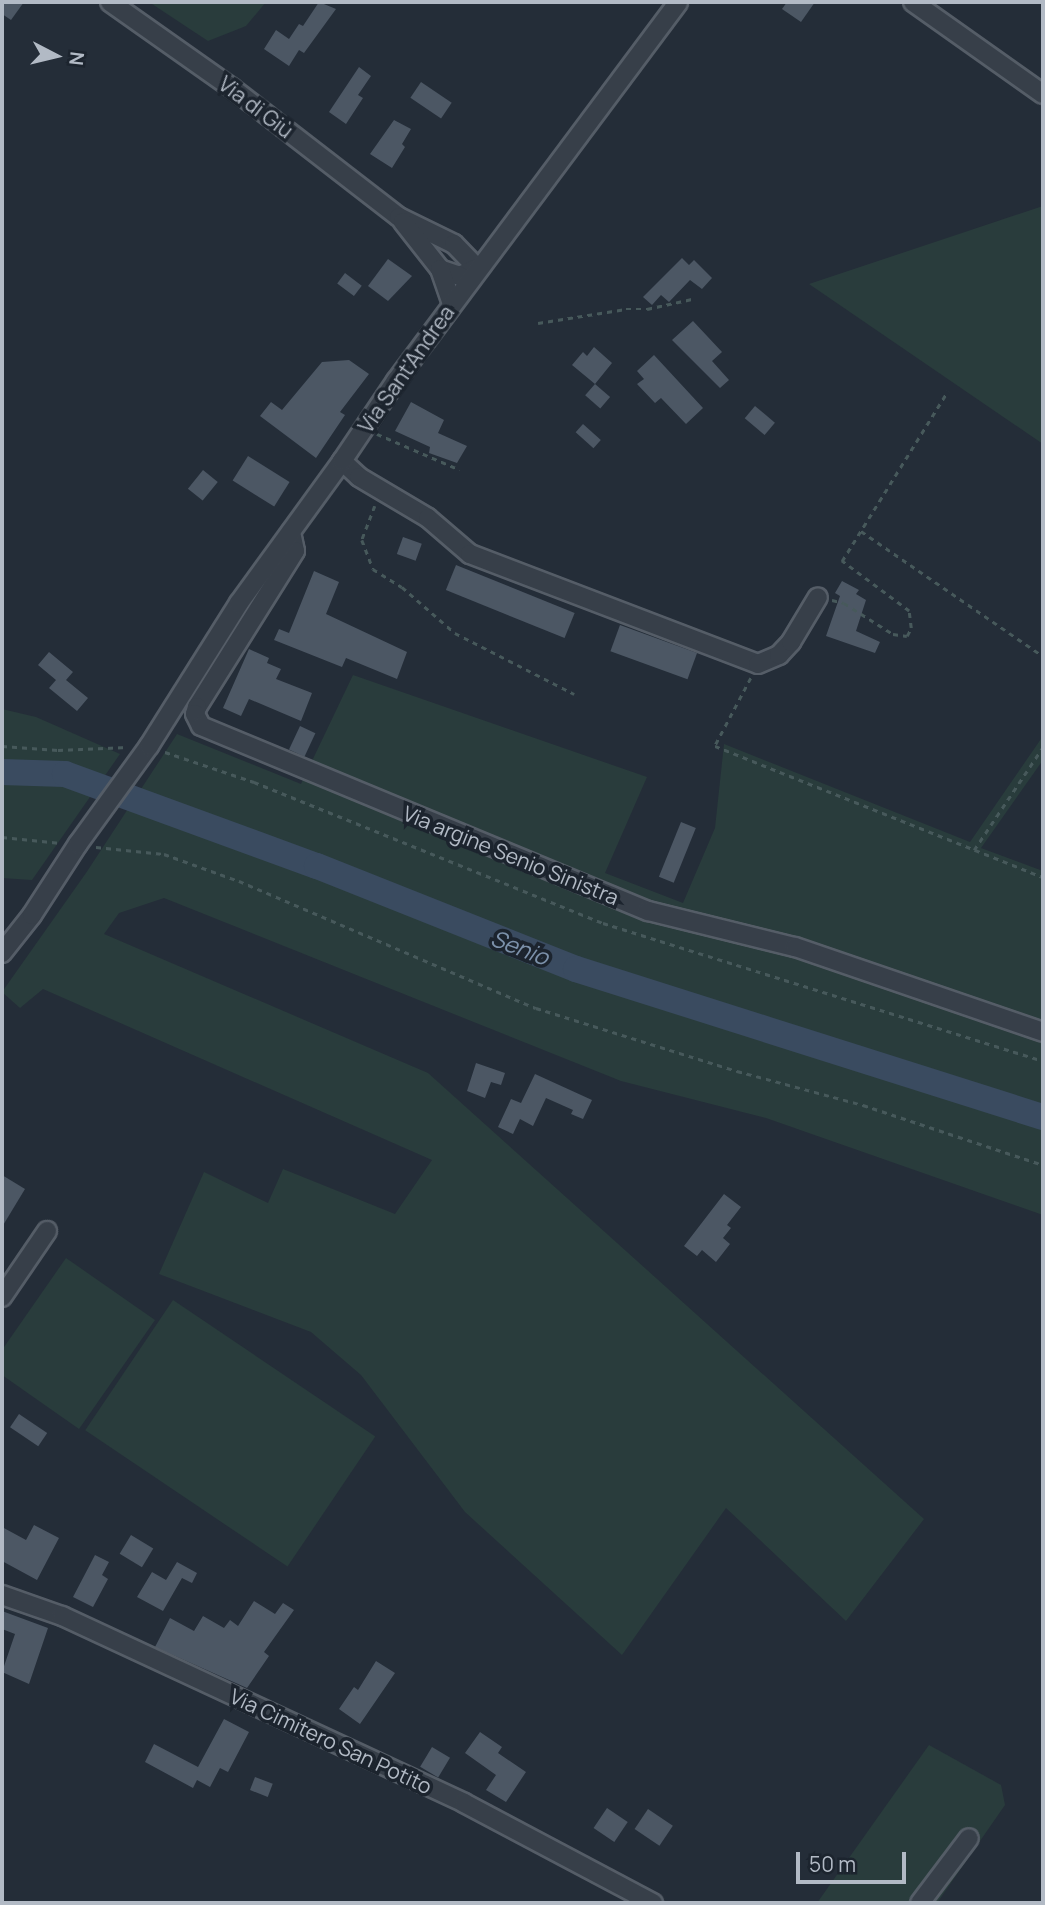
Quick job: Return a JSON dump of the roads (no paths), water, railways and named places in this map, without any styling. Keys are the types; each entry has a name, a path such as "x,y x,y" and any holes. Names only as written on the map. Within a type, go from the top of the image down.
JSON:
{"street":[{"name":"Via di Giù","path":"110,2 232,88 398,217 454,244 477,247 497,244"},
{"name":"Via Sant'Andrea","path":"2,953 32,915 78,844 149,746 239,603 452,303 678,2"},
{"path":"913,2 1043,94"},
{"name":"Via di Giù","path":"398,217 440,269 452,303"},
{"name":"Via di Giù","path":"454,244 477,268"},
{"path":"440,269 460,276 477,268"},
{"path":"342,461 359,477 428,518 470,554 758,664 779,655 791,642 818,597"},
{"name":"Via argine Senio Sinistra","path":"291,532 295,551 197,707 195,714 201,726 648,911 795,947 1043,1032"},
{"path":"2,1297 47,1231"},
{"name":"Via Cimitero San Potito","path":"2,1595 62,1616 464,1803 653,1903"},
{"path":"920,1903 969,1838"}],"waterway":[{"name":"Senio","path":"2,772 65,774 317,866 576,969 1043,1117"}]}
